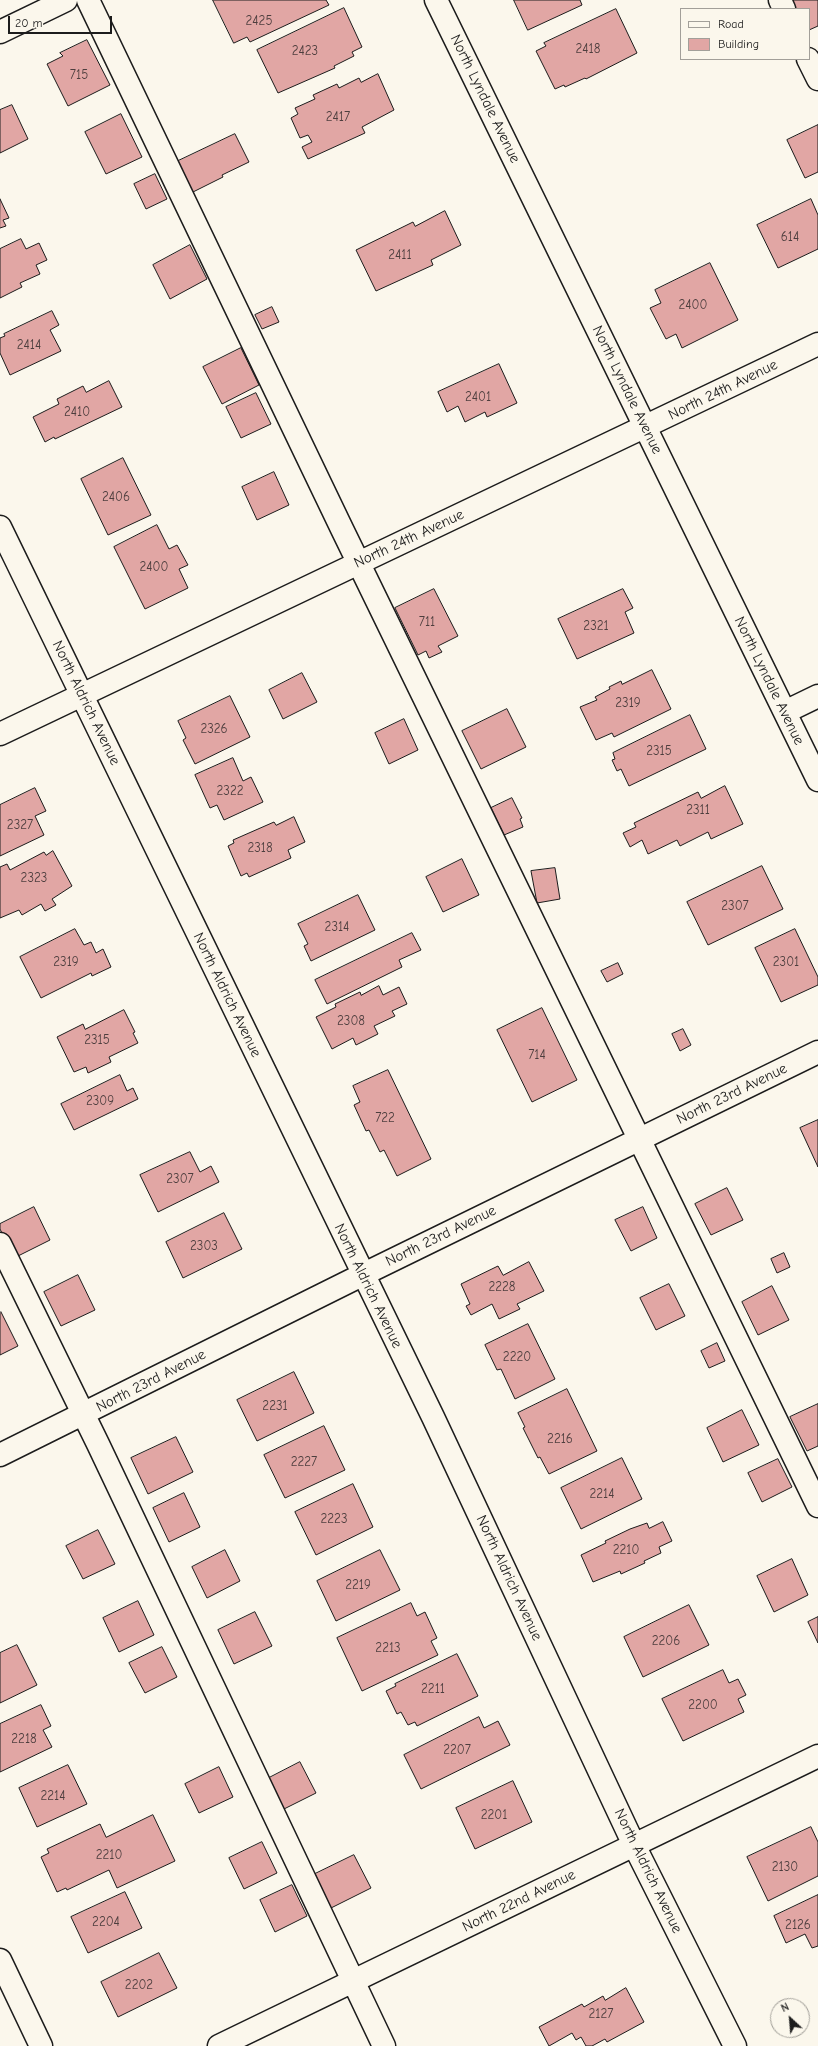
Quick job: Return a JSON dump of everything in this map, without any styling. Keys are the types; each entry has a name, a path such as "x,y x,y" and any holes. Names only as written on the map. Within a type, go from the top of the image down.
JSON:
{"street":[{"path":"0,32 66,0"},
{"path":"88,0 358,563 818,1506"},
{"name":"North Lyndale Avenue","path":"436,0 644,428 818,780"},
{"path":"808,60 818,79"},
{"name":"North 24th Avenue","path":"0,734 818,344"},
{"name":"North Aldrich Avenue","path":"0,527 432,1417 634,1845 735,2046"},
{"path":"785,712 818,696"},
{"name":"North 23rd Avenue","path":"0,1455 84,1415 362,1274 818,1052"},
{"path":"0,1244 84,1415 384,2046"},
{"name":"North 22nd Avenue","path":"219,2046 818,1756"},
{"path":"0,1960 41,2046"}],"building":[{"path":"213,0 326,0 329,5 250,42 247,37 234,43"},
{"path":"514,0 580,0 582,5 528,30"},
{"path":"789,0 818,0 818,26 810,30 810,8 793,8"},
{"path":"344,8 362,47 352,52 354,56 334,66 335,68 278,93 257,50"},
{"path":"616,9 637,53 586,79 585,78 565,87 564,85 555,89 536,51 546,46 544,43"},
{"path":"87,40 110,85 68,106 47,64 63,56 60,53"},
{"path":"378,74 394,110 362,127 365,133 308,159 302,147 312,142 308,135 300,138 291,118 298,114 295,108 315,99 313,95 337,84 339,88 359,78 361,82"},
{"path":"12,105 28,139 0,153 0,110"},
{"path":"121,114 142,157 106,174 85,132"},
{"path":"818,125 818,172 805,178 787,140"},
{"path":"235,134 249,162 222,175 223,177 189,194 174,163"},
{"path":"155,174 167,199 146,209 134,184"},
{"path":"0,199 9,218 3,220 6,226 0,228"},
{"path":"811,199 818,215 818,249 778,268 757,225"},
{"path":"445,211 461,245 431,260 433,265 376,291 356,250 413,222 415,226"},
{"path":"21,239 26,249 39,243 47,260 36,265 40,274 20,283 22,287 0,298 0,249"},
{"path":"190,245 207,279 170,299 153,265"},
{"path":"710,263 738,320 682,348 676,334 666,339 650,308 661,303 655,290"},
{"path":"272,307 279,322 262,329 255,315"},
{"path":"52,311 59,325 50,330 61,351 10,375 0,353 0,338 5,336 4,334"},
{"path":"241,348 259,385 222,404 203,367"},
{"path":"499,364 517,403 487,417 485,412 465,422 458,406 447,412 438,392"},
{"path":"109,381 122,407 55,439 54,437 45,442 33,417 59,404 57,399 83,386 86,392"},
{"path":"256,393 271,424 241,438 226,407"},
{"path":"123,458 151,515 108,535 81,479"},
{"path":"274,472 289,505 257,520 242,487"},
{"path":"157,525 169,549 177,545 188,565 179,569 188,588 145,609 114,547"},
{"path":"434,589 458,636 438,646 442,652 429,658 426,651 418,655 395,608"},
{"path":"623,589 633,608 625,612 634,633 577,659 558,619"},
{"path":"652,670 671,709 614,737 612,733 596,740 580,707 597,700 595,697 610,689 609,687 621,681 622,684"},
{"path":"302,673 317,702 283,719 269,690"},
{"path":"230,696 250,737 195,764 183,740 186,738 178,721"},
{"path":"507,709 526,747 481,769 462,731"},
{"path":"690,715 706,749 629,786 621,769 617,771 612,760 615,759 613,753"},
{"path":"404,719 418,750 389,764 375,733"},
{"path":"233,758 243,781 251,777 263,802 224,820 217,805 210,808 195,775"},
{"path":"725,786 743,824 711,839 708,832 680,846 677,840 648,854 642,840 630,847 623,833 636,827 634,823 698,792 701,798"},
{"path":"35,788 46,811 35,816 44,835 0,856 0,805"},
{"path":"512,798 522,818 520,819 523,827 504,835 491,808"},
{"path":"294,817 305,842 288,850 291,858 249,877 247,873 241,876 228,846 234,843 233,840 274,822 276,825"},
{"path":"53,851 72,886 52,899 56,905 45,911 41,904 22,915 19,910 0,918 0,867 7,864 10,870 44,852 46,855"},
{"path":"462,859 479,895 443,912 426,877"},
{"path":"762,866 783,909 708,945 687,902"},
{"path":"555,868 560,899 537,903 531,871"},
{"path":"358,895 375,930 311,961 304,946 308,944 298,924"},
{"path":"75,929 84,945 91,942 96,953 103,949 111,967 92,976 91,973 41,998 20,957"},
{"path":"795,929 818,977 818,985 781,1002 755,948"},
{"path":"412,933 421,950 399,960 402,967 327,1004 315,980"},
{"path":"618,963 623,974 607,982 601,971"},
{"path":"379,986 383,995 399,987 407,1004 392,1011 395,1016 374,1026 378,1034 356,1045 353,1038 332,1049 316,1017 336,1007 335,1004 360,992 361,995"},
{"path":"542,1008 577,1080 532,1102 497,1030"},
{"path":"124,1010 135,1032 133,1033 138,1043 109,1057 111,1062 88,1073 86,1067 74,1072 57,1037 83,1024 85,1029"},
{"path":"683,1029 691,1045 680,1051 672,1034"},
{"path":"388,1070 431,1159 397,1176 384,1150 380,1152 369,1130 366,1131 354,1105 360,1102 353,1086"},
{"path":"120,1075 127,1091 133,1088 138,1099 74,1130 61,1104"},
{"path":"818,1120 818,1167 800,1128"},
{"path":"190,1152 200,1172 211,1166 219,1182 158,1212 140,1175"},
{"path":"727,1188 743,1220 711,1235 695,1204"},
{"path":"34,1207 50,1240 14,1258 0,1229 0,1224"},
{"path":"643,1207 657,1238 631,1251 615,1220"},
{"path":"224,1213 242,1249 183,1278 166,1242"},
{"path":"784,1253 790,1267 777,1273 771,1259"},
{"path":"529,1262 544,1291 517,1304 520,1309 499,1319 492,1304 471,1315 466,1306 470,1304 461,1284 498,1266 503,1275"},
{"path":"78,1275 95,1310 61,1326 44,1292"},
{"path":"669,1284 685,1316 656,1330 640,1298"},
{"path":"772,1286 789,1320 758,1335 742,1302"},
{"path":"1,1312 18,1346 0,1355 0,1313"},
{"path":"528,1324 555,1379 515,1399 501,1369 497,1370 485,1345"},
{"path":"717,1343 725,1361 709,1368 701,1351"},
{"path":"294,1372 314,1413 257,1441 237,1400"},
{"path":"567,1389 597,1451 549,1474 540,1457 538,1458 523,1428 525,1427 518,1413"},
{"path":"818,1404 818,1446 807,1451 790,1417"},
{"path":"742,1410 759,1445 723,1462 707,1428"},
{"path":"324,1426 345,1470 285,1498 264,1455"},
{"path":"176,1437 193,1472 148,1494 131,1458"},
{"path":"622,1458 642,1499 581,1529 561,1488"},
{"path":"778,1459 792,1487 762,1502 748,1473"},
{"path":"353,1484 373,1527 316,1555 295,1512"},
{"path":"184,1493 200,1527 169,1542 153,1508"},
{"path":"663,1522 672,1541 659,1547 661,1553 644,1561 645,1563 621,1574 620,1571 593,1582 581,1555 630,1529 647,1523 649,1528"},
{"path":"98,1530 115,1564 83,1579 66,1546"},
{"path":"225,1550 240,1581 207,1598 192,1567"},
{"path":"380,1550 400,1590 336,1621 317,1581"},
{"path":"792,1559 808,1595 774,1612 757,1576"},
{"path":"138,1601 154,1635 119,1652 103,1618"},
{"path":"411,1603 417,1616 425,1612 437,1638 431,1641 438,1655 362,1691 337,1638"},
{"path":"689,1605 709,1645 643,1677 624,1637"},
{"path":"255,1612 272,1646 234,1664 218,1630"},
{"path":"818,1617 818,1643 808,1622"},
{"path":"17,1645 37,1685 0,1703 0,1653"},
{"path":"162,1647 177,1677 145,1693 129,1663"},
{"path":"457,1654 478,1696 417,1726 415,1722 408,1725 401,1712 397,1714 386,1691 396,1686 395,1684"},
{"path":"723,1670 729,1683 738,1679 746,1695 738,1699 744,1712 683,1741 662,1699"},
{"path":"41,1705 51,1726 43,1730 52,1747 0,1772 0,1724"},
{"path":"479,1717 484,1728 498,1721 510,1745 421,1789 404,1755"},
{"path":"300,1762 316,1793 284,1809 269,1778"},
{"path":"68,1765 87,1804 37,1827 19,1788"},
{"path":"219,1767 233,1797 199,1813 185,1784"},
{"path":"513,1781 532,1822 475,1849 456,1808"},
{"path":"153,1815 175,1861 117,1888 109,1870 67,1890 66,1888 57,1892 41,1857 49,1853 47,1849 100,1824 106,1837"},
{"path":"811,1827 818,1842 818,1876 768,1901 747,1857"},
{"path":"262,1842 277,1873 244,1889 229,1858"},
{"path":"354,1855 371,1888 331,1908 315,1874"},
{"path":"292,1885 307,1916 275,1932 260,1900"},
{"path":"125,1892 142,1928 88,1953 71,1917"},
{"path":"818,1895 818,1946 812,1948 805,1934 786,1943 774,1916"},
{"path":"159,1953 177,1988 118,2017 101,1982"},
{"path":"626,1988 644,2022 607,2042 605,2039 592,2046 586,2046 581,2037 576,2040 572,2033 549,2046 539,2027 582,2004 584,2007 603,1996 605,2000"}]}
